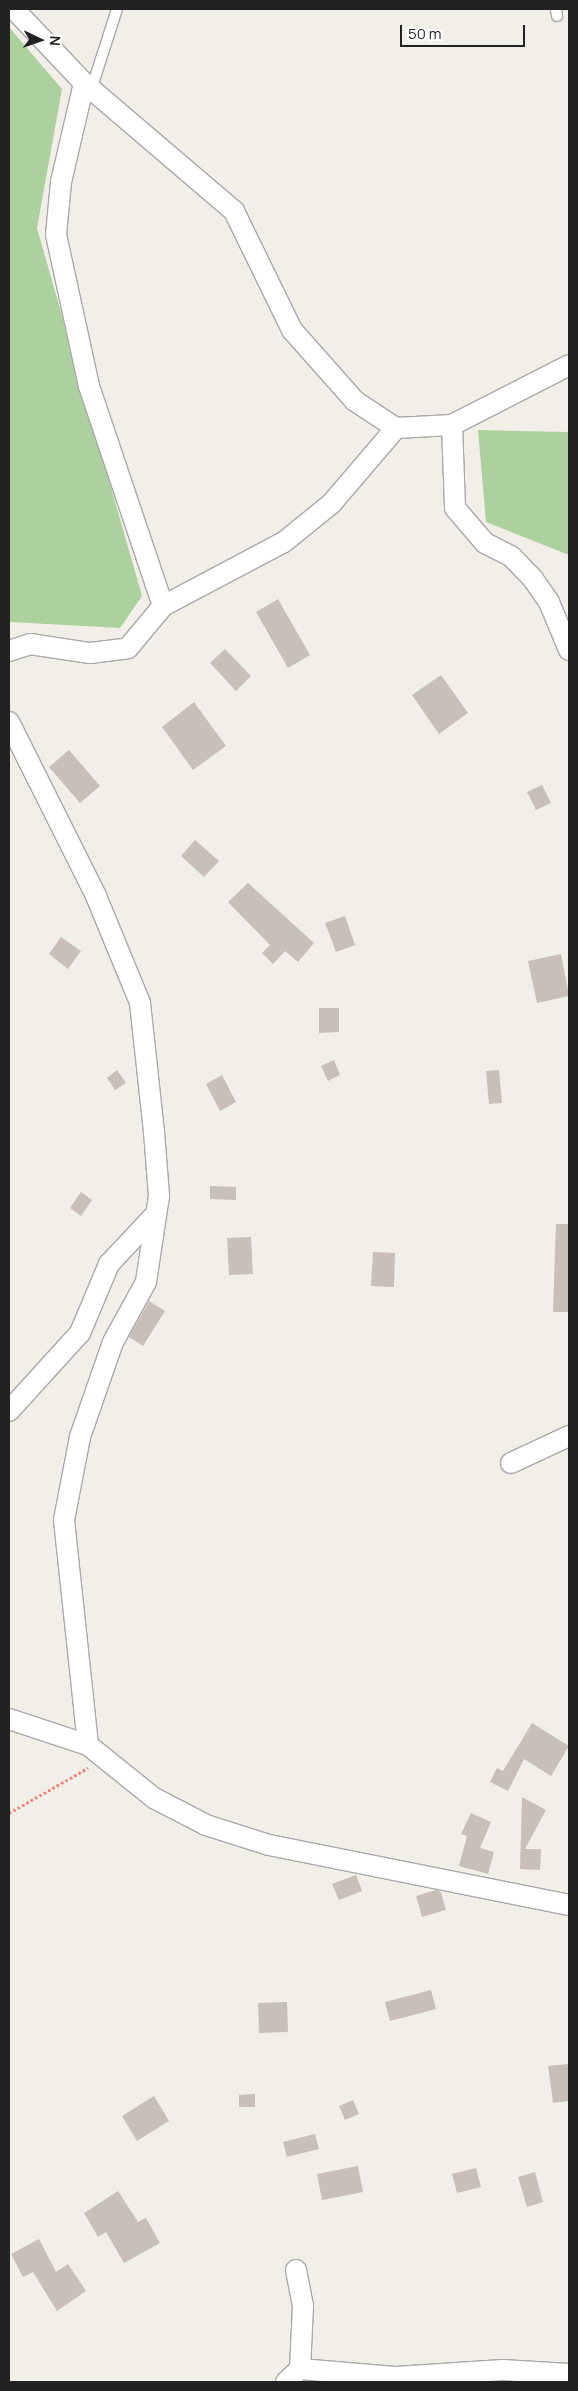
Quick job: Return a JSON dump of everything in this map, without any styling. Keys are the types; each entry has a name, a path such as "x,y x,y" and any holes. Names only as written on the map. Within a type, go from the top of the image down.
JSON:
{"street":[{"path":"14,9 88,85 234,211 292,330 355,401 396,428 452,425 569,365"},
{"path":"88,85 61,182 56,235 89,386 163,606"},
{"path":"452,425 455,508 485,543 511,556 533,579 549,602 569,650"},
{"path":"9,651 30,644 90,653 128,648 163,606 284,542 332,503 396,428"},
{"path":"9,722 96,896 140,1003 159,1196 153,1217 146,1282 113,1342 80,1437 64,1520 88,1745"},
{"path":"9,1412 80,1333 109,1264 153,1217"},
{"path":"511,1463 569,1436"},
{"path":"9,1719 88,1745 103,1759 154,1798 206,1825 268,1845 569,1905"},
{"path":"296,2270 303,2306 293,2376 395,2377 503,2370 569,2374"}],"lane":[{"path":"88,85 117,9"}],"path":[{"path":"9,1813 103,1759"}],"green space":[{"path":"9,27 62,89 37,228 142,596 120,628 9,622"},
{"path":"478,430 569,432 569,555 486,522"}],"building":[{"path":"278,599 310,655 288,668 256,612"},
{"path":"225,649 251,676 236,691 210,663"},
{"path":"441,675 468,713 439,734 412,695"},
{"path":"194,702 226,746 193,770 162,727"},
{"path":"69,750 100,786 80,803 49,767"},
{"path":"542,785 551,803 536,810 527,792"},
{"path":"195,840 219,861 204,877 181,856"},
{"path":"248,883 314,943 298,962 285,951 273,964 262,953 270,945 228,902"},
{"path":"345,916 355,945 336,952 325,923"},
{"path":"61,937 81,951 68,969 49,954"},
{"path":"561,954 569,996 537,1003 528,961"},
{"path":"319,1008 339,1008 339,1032 319,1033"},
{"path":"334,1060 340,1075 328,1081 321,1066"},
{"path":"117,1070 126,1083 115,1090 107,1078"},
{"path":"499,1070 502,1103 489,1104 486,1071"},
{"path":"222,1075 236,1102 220,1111 206,1084"},
{"path":"210,1186 236,1187 236,1200 210,1199"},
{"path":"81,1192 92,1200 81,1216 70,1208"},
{"path":"556,1224 569,1224 569,1312 553,1312"},
{"path":"251,1237 253,1274 229,1275 227,1238"},
{"path":"373,1252 395,1253 394,1287 371,1286"},
{"path":"149,1301 165,1311 143,1346 129,1337"},
{"path":"532,1723 569,1746 551,1776 524,1759 508,1791 490,1782 497,1768 503,1771"},
{"path":"522,1797 546,1810 525,1849 541,1849 540,1870 520,1869"},
{"path":"471,1813 491,1822 480,1848 494,1852 488,1874 459,1866 467,1836 461,1834"},
{"path":"356,1875 362,1891 339,1900 332,1884"},
{"path":"436,1890 441,1892 446,1910 422,1917 416,1896"},
{"path":"431,1990 436,2009 390,2021 385,2002"},
{"path":"287,2002 288,2032 259,2033 258,2003"},
{"path":"569,2064 569,2101 553,2103 548,2066"},
{"path":"255,2094 255,2107 239,2107 239,2095"},
{"path":"154,2096 169,2121 137,2141 122,2116"},
{"path":"353,2100 359,2114 345,2120 339,2106"},
{"path":"315,2134 319,2149 287,2157 283,2142"},
{"path":"358,2166 363,2192 322,2200 317,2174"},
{"path":"476,2168 481,2187 457,2193 452,2174"},
{"path":"535,2172 543,2202 527,2207 518,2177"},
{"path":"118,2191 138,2222 146,2218 160,2243 124,2263 106,2232 98,2237 84,2213"},
{"path":"39,2239 56,2272 68,2264 86,2291 57,2311 33,2272 23,2277 11,2254"}]}
